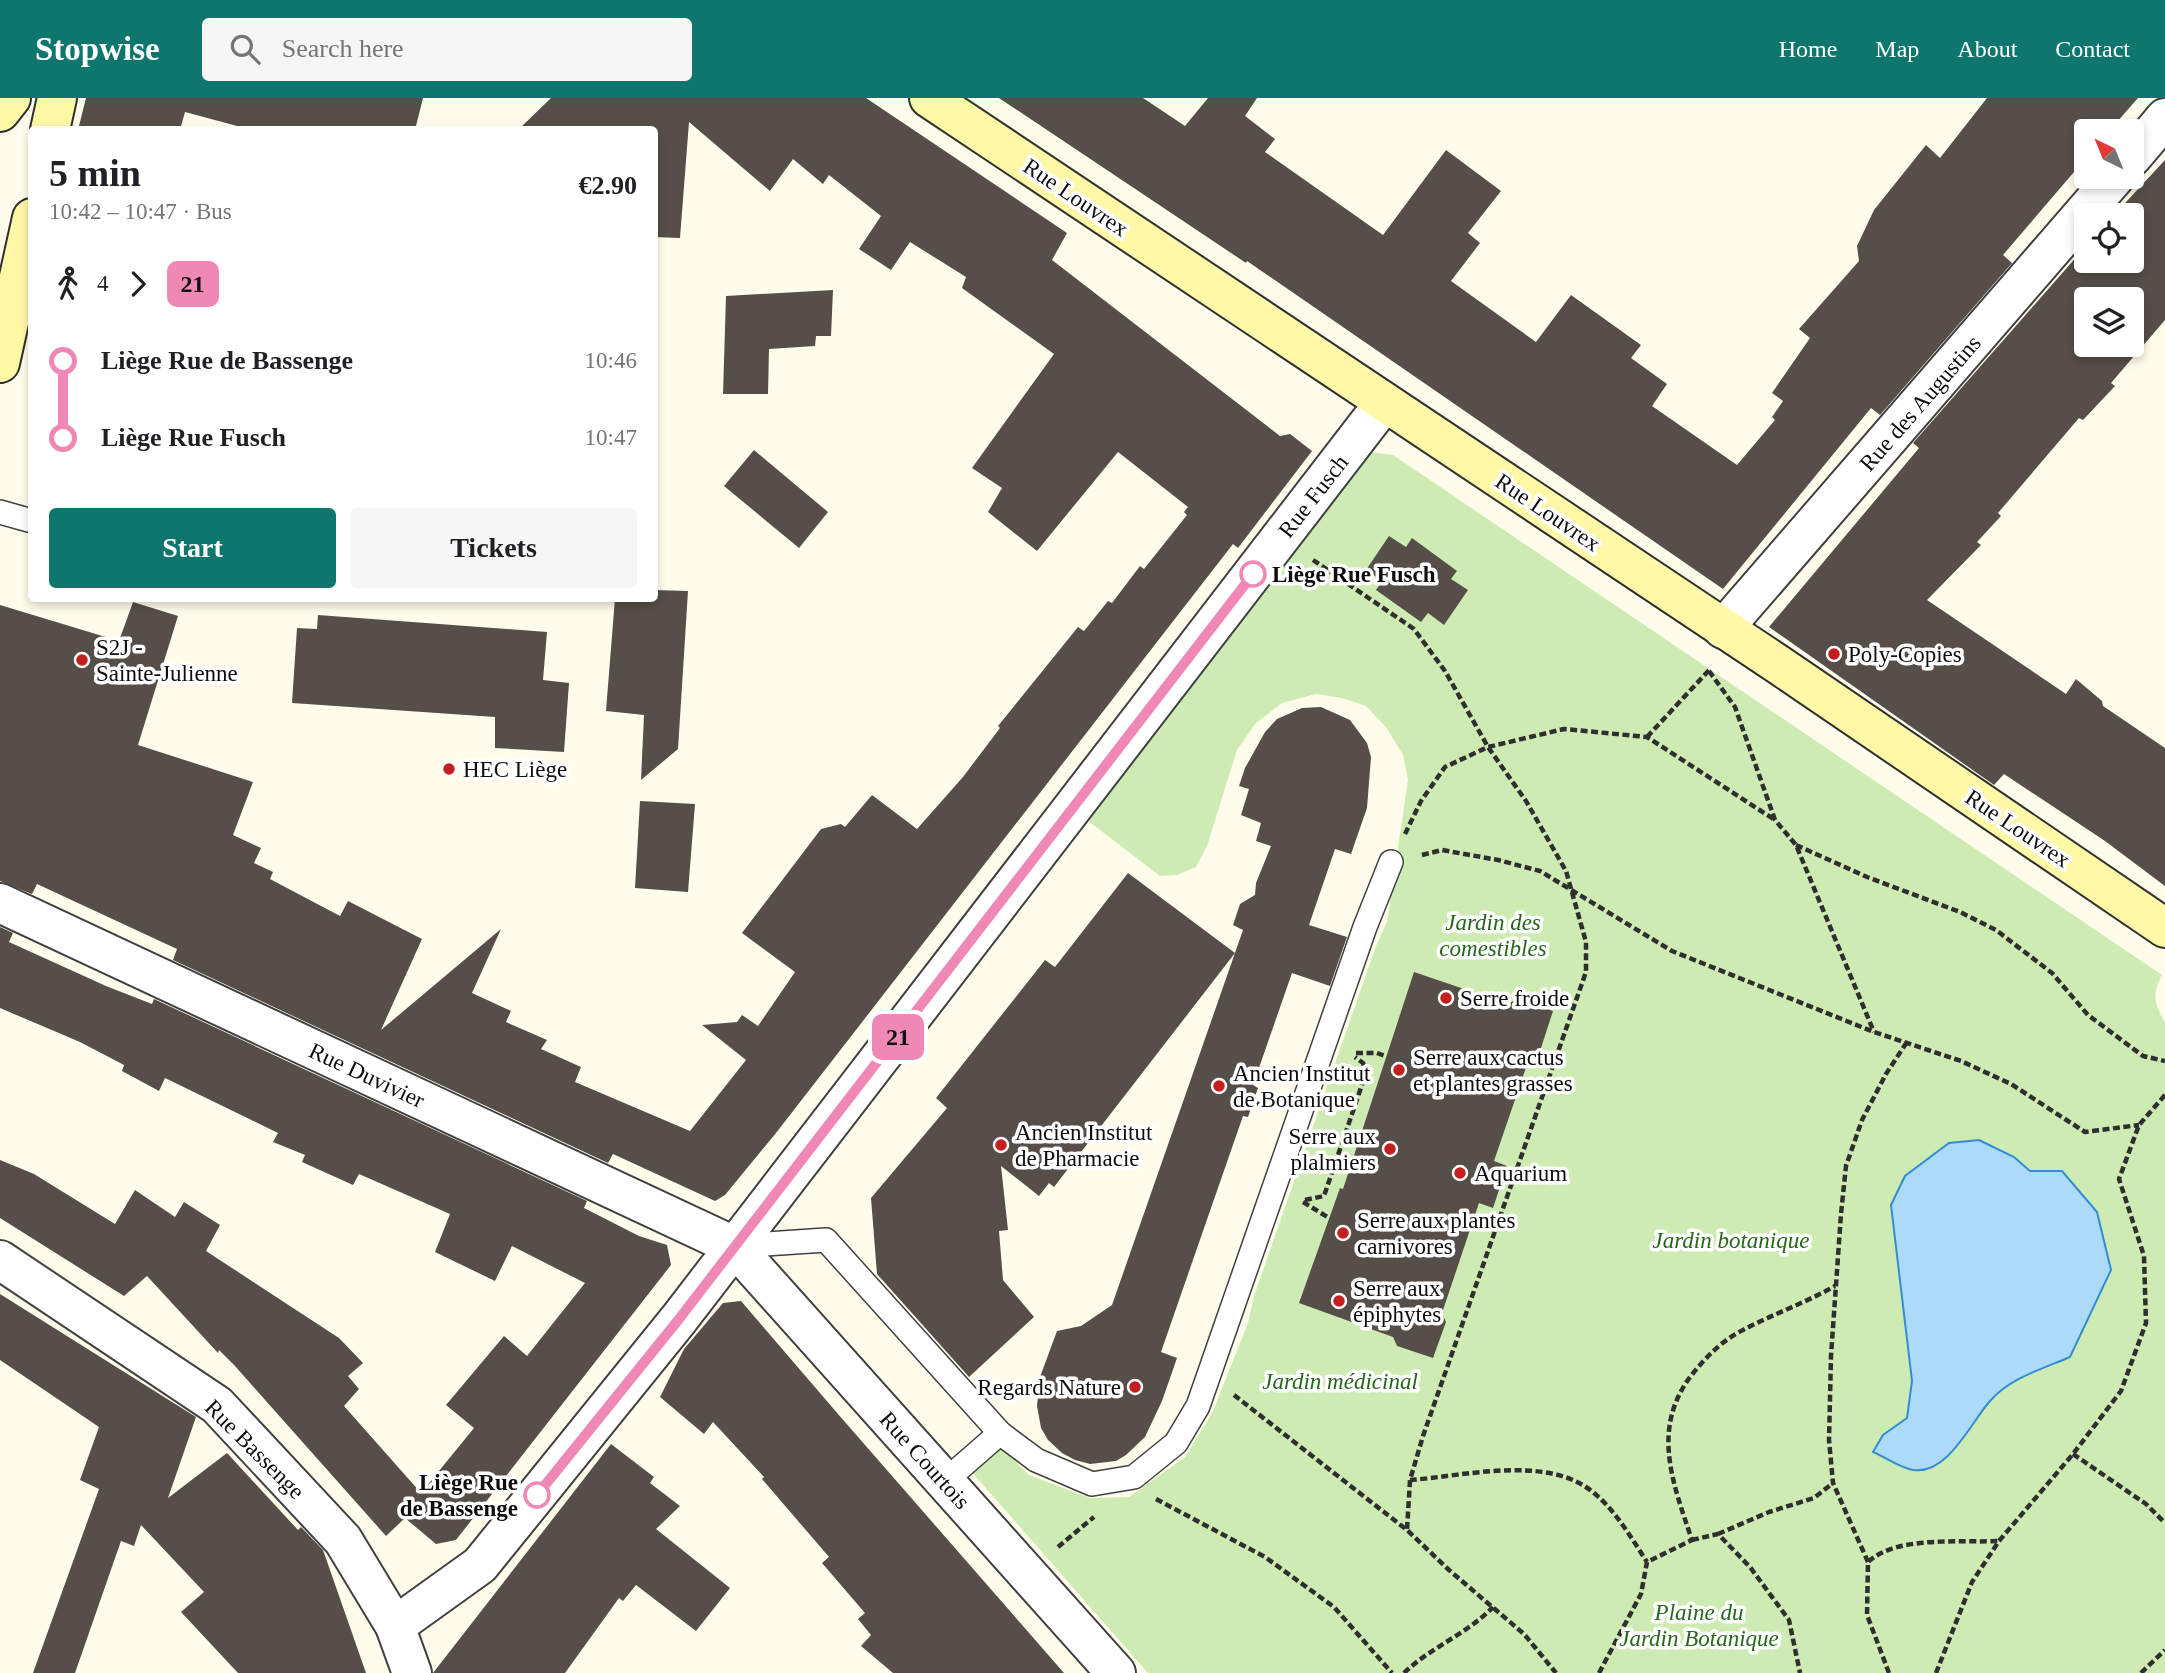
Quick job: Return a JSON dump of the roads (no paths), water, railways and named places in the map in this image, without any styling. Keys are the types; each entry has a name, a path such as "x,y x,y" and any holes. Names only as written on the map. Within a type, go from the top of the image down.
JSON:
{"street":[{"path":"0,112 11,98"},
{"path":"51,126 57,98"},
{"name":"Rue Louvrex","path":"929,98 1724,629 2165,928"},
{"path":"2144,143 2165,118"},
{"name":"Rue des Augustins","path":"1724,629 2105,189"},
{"path":"0,363 23,235"},
{"name":"Rue Fusch","path":"395,1626 480,1565 734,1246 1384,403"},
{"name":"Rue Duvivier","path":"0,903 734,1246"},
{"name":"Rue Courtois","path":"734,1246 1116,1673"},
{"name":"Rue Bassenge","path":"0,1260 217,1405 343,1541 395,1626 412,1673"}],"lane":[{"path":"0,512 28,520"},
{"path":"734,1246 826,1240 1000,1433 1036,1460 1092,1484 1134,1477 1175,1443 1198,1406 1365,927 1391,862"},
{"path":"945,1481 1000,1433"}],"water":[{"path":"1979,1140 2014,1157 2030,1171 2062,1171 2097,1212 2111,1270 2070,1357 2027,1375 1998,1393 1958,1445 1937,1464 1926,1469 1908,1469 1873,1452 1883,1435 1907,1418 1912,1381 1891,1205 1905,1176 1949,1143"}],"place":[{"name":"Liège Rue Fusch","path":"1253,574"},
{"name":"Poly-Copies","path":"1834,654"},
{"name":"S2J - Sainte-Julienne","path":"82,660"},
{"name":"HEC Liège","path":"449,769"},
{"name":"Serre froide","path":"1446,998"},
{"name":"Serre aux cactus et plantes grasses","path":"1399,1070"},
{"name":"Ancien Institut de Botanique","path":"1219,1086"},
{"name":"Ancien Institut de Pharmacie","path":"1001,1145"},
{"name":"Serre aux plalmiers","path":"1390,1149"},
{"name":"Aquarium","path":"1460,1173"},
{"name":"Serre aux plantes carnivores","path":"1343,1233"},
{"name":"Serre aux épiphytes","path":"1339,1301"},
{"name":"Regards Nature","path":"1135,1387"},
{"name":"Liège Rue de Bassenge","path":"537,1495"}],"park label":[{"name":"Jardin des comestibles","path":"1493,935"},
{"name":"Jardin botanique","path":"1731,1240"},
{"name":"Jardin médicinal","path":"1340,1381"},
{"name":"Plaine du Jardin Botanique","path":"1699,1625"}]}
